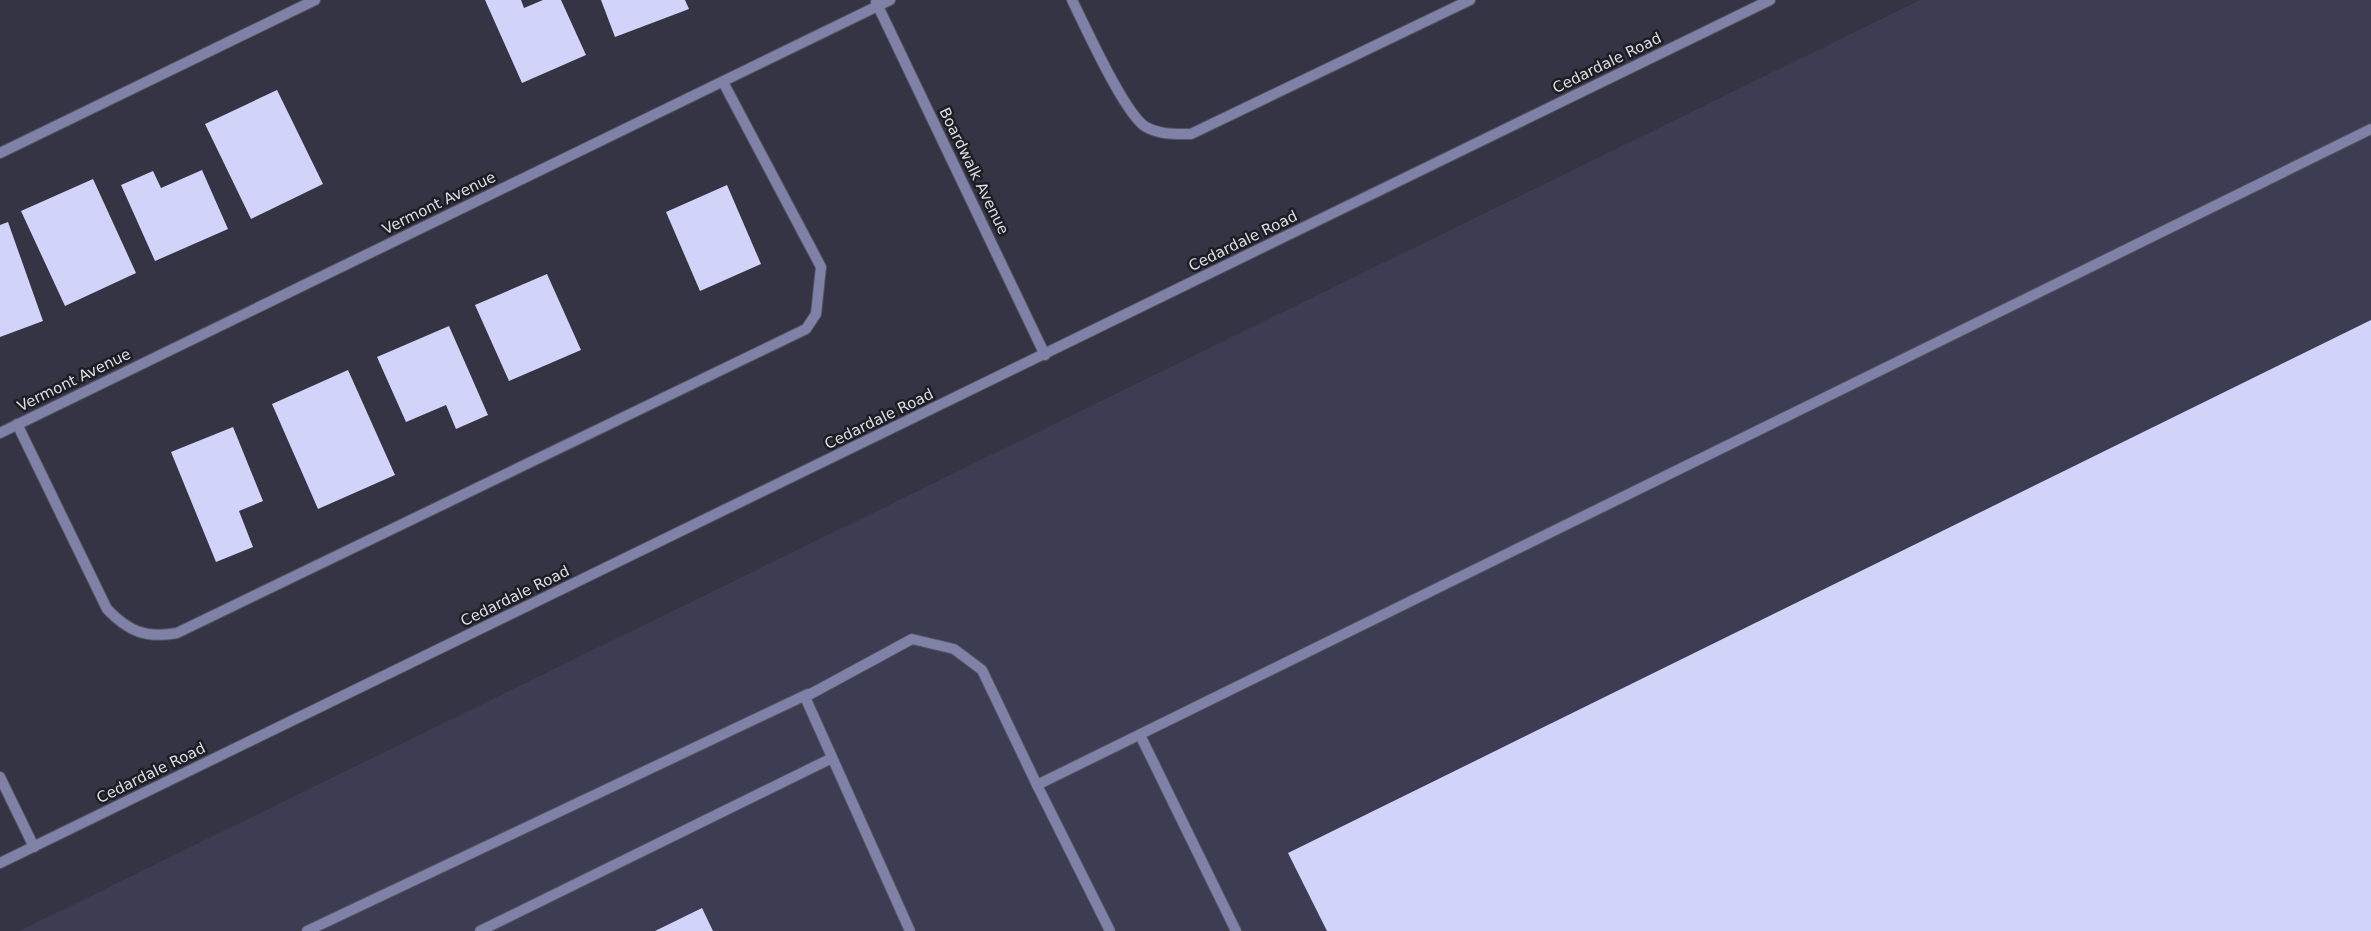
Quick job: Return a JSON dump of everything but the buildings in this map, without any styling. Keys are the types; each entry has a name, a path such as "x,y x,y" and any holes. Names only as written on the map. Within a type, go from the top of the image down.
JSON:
{"street":[{"path":"0,152 315,0"},
{"name":"Vermont Avenue","path":"0,433 723,82 877,3 890,0"},
{"path":"1072,0 1123,100 1144,126 1166,134 1192,134 1470,0"},
{"name":"Cedardale Road","path":"0,863 1770,0"},
{"name":"Boardwalk Avenue","path":"877,3 1045,355"},
{"path":"17,424 107,608 122,625 140,632 160,636 177,633 806,328 816,314 821,268 723,82"},
{"path":"1038,785 2371,129"},
{"path":"307,931 808,694 912,639 954,649 982,670 1110,931"},
{"path":"808,694 805,696 910,931"},
{"path":"1140,735 1236,931"},
{"path":"480,931 832,758"},
{"path":"0,777 34,847"}],"shaded area":[{"path":"1920,0 2371,0 2371,931 19,931"}]}
